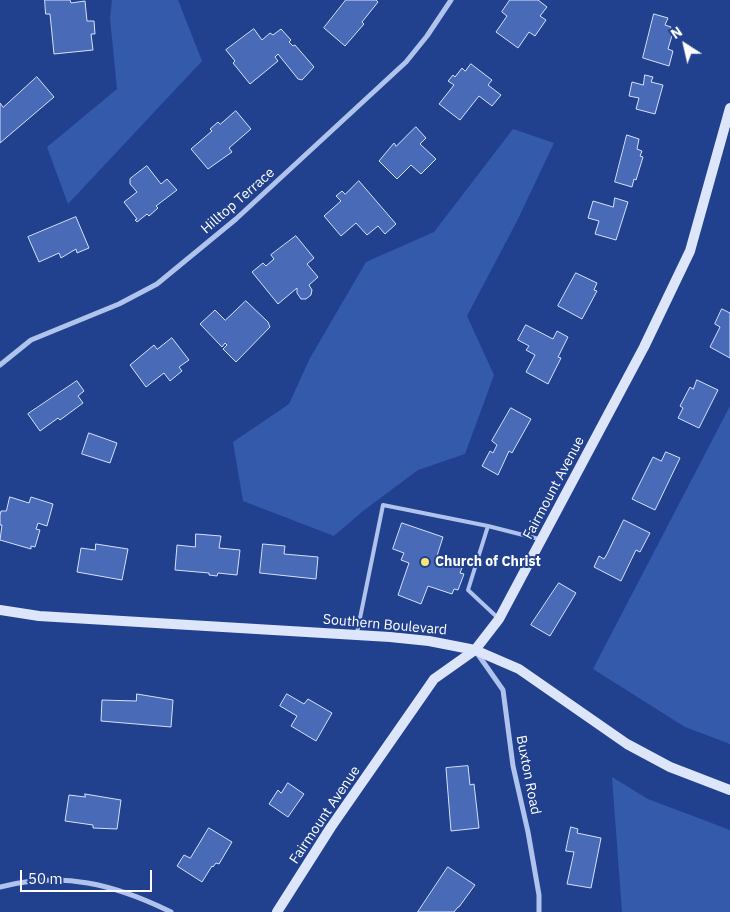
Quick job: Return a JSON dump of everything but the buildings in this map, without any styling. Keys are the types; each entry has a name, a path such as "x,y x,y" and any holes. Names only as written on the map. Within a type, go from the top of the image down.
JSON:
{"main road":[{"name":"Fairmount Avenue","path":"277,912 331,827 434,679 475,650 499,619 543,540 644,347 690,251 730,108"},
{"name":"Southern Boulevard","path":"0,610 39,616 429,641 475,650 519,669 627,744 684,773 730,790"}],"street":[{"name":"Hilltop Terrace","path":"0,365 31,340 119,304 156,284 236,220 406,62 427,36 451,0"},
{"name":"Buxton Road","path":"475,650 504,690 513,766 528,832 539,912"},
{"path":"0,887 47,879 88,882 126,892 171,912"}],"lane":[{"path":"356,635 384,505 488,526 543,540"},
{"path":"488,526 468,590 499,619"}],"shaded area":[{"path":"112,0 178,0 202,61 68,204 47,147 117,89 110,18"},
{"path":"513,129 554,143 517,221 467,316 494,375 465,454 418,470 363,511 334,536 243,501 233,442 289,404 310,358 366,262 434,232"},
{"path":"730,406 730,744 685,727 593,669"},
{"path":"612,777 648,799 730,830 730,912 622,912"}],"place":[{"name":"Church of Christ","path":"425,562"}]}
